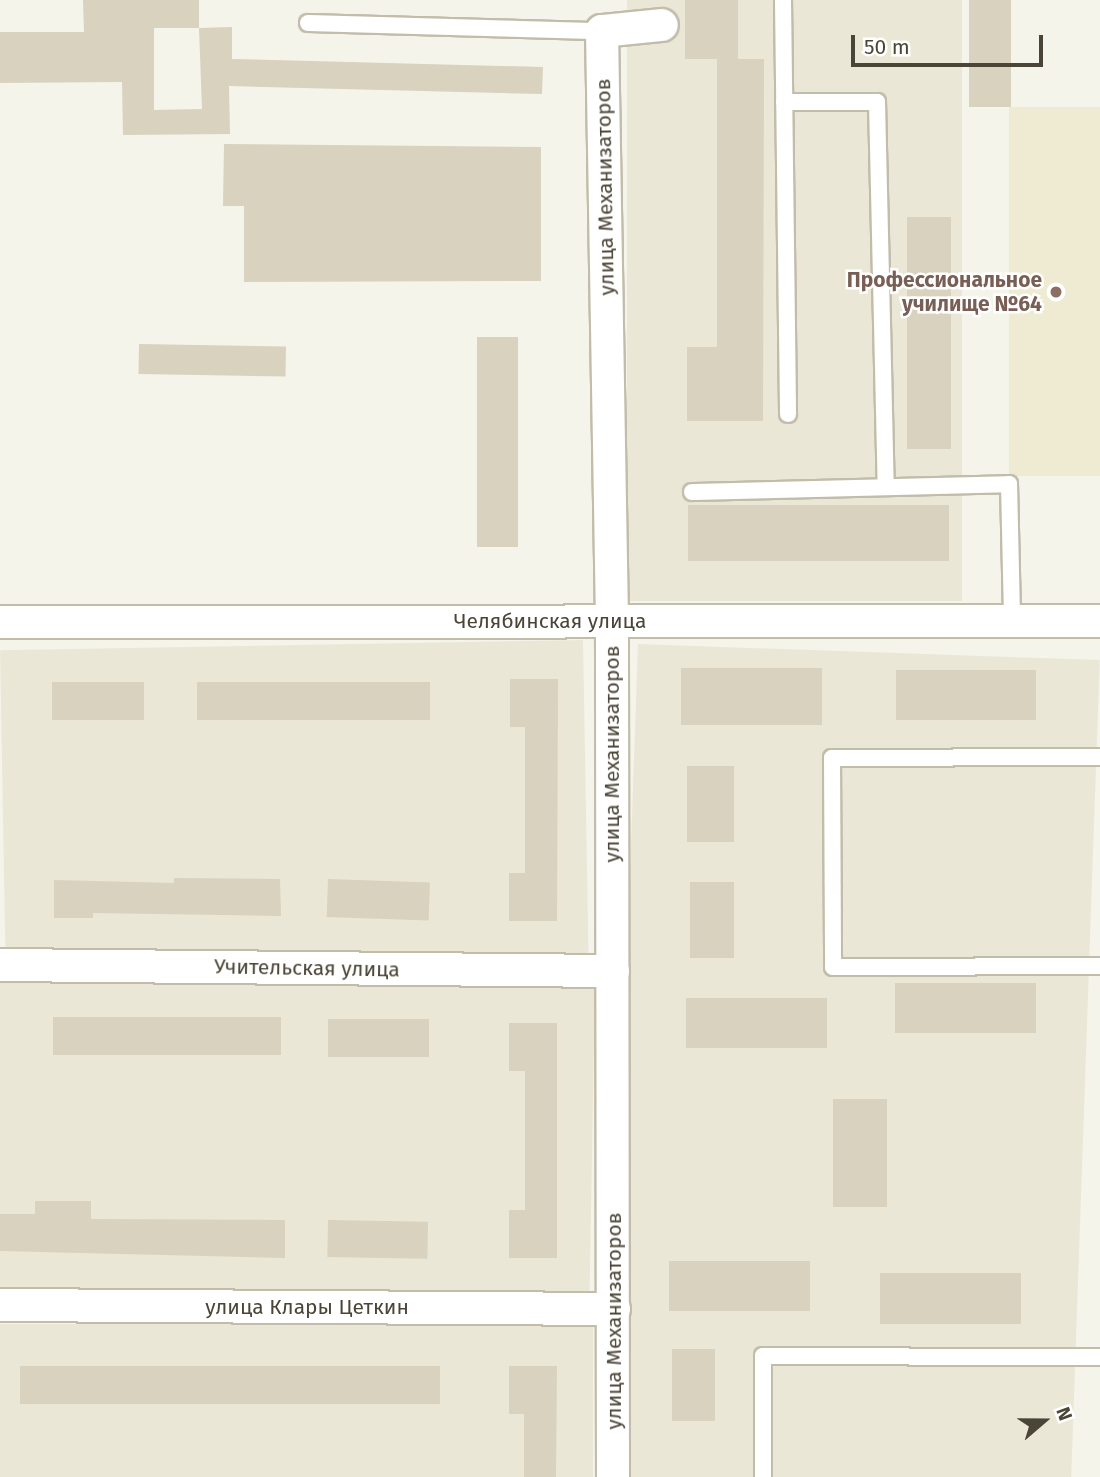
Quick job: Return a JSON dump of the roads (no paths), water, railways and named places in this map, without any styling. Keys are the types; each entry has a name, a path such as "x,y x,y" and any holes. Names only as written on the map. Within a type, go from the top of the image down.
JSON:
{"street":[{"path":"602,31 662,25"},
{"name":"улица Механизаторов","path":"602,31 612,621 613,1477"},
{"name":"Челябинская улица","path":"0,622 1100,621"},
{"name":"Учительская улица","path":"0,965 613,971"},
{"name":"улица Клары Цеткин","path":"0,1305 614,1309"}],"lane":[{"path":"783,0 788,414"},
{"path":"308,23 602,31"},
{"path":"784,102 877,102 886,487"},
{"path":"692,492 1009,484 1012,621"},
{"path":"1100,757 832,758 832,786 833,967 1100,966"},
{"path":"763,1477 763,1356 1100,1357"}],"place":[{"name":"Профессиональное училище №64","path":"1056,292"}]}
